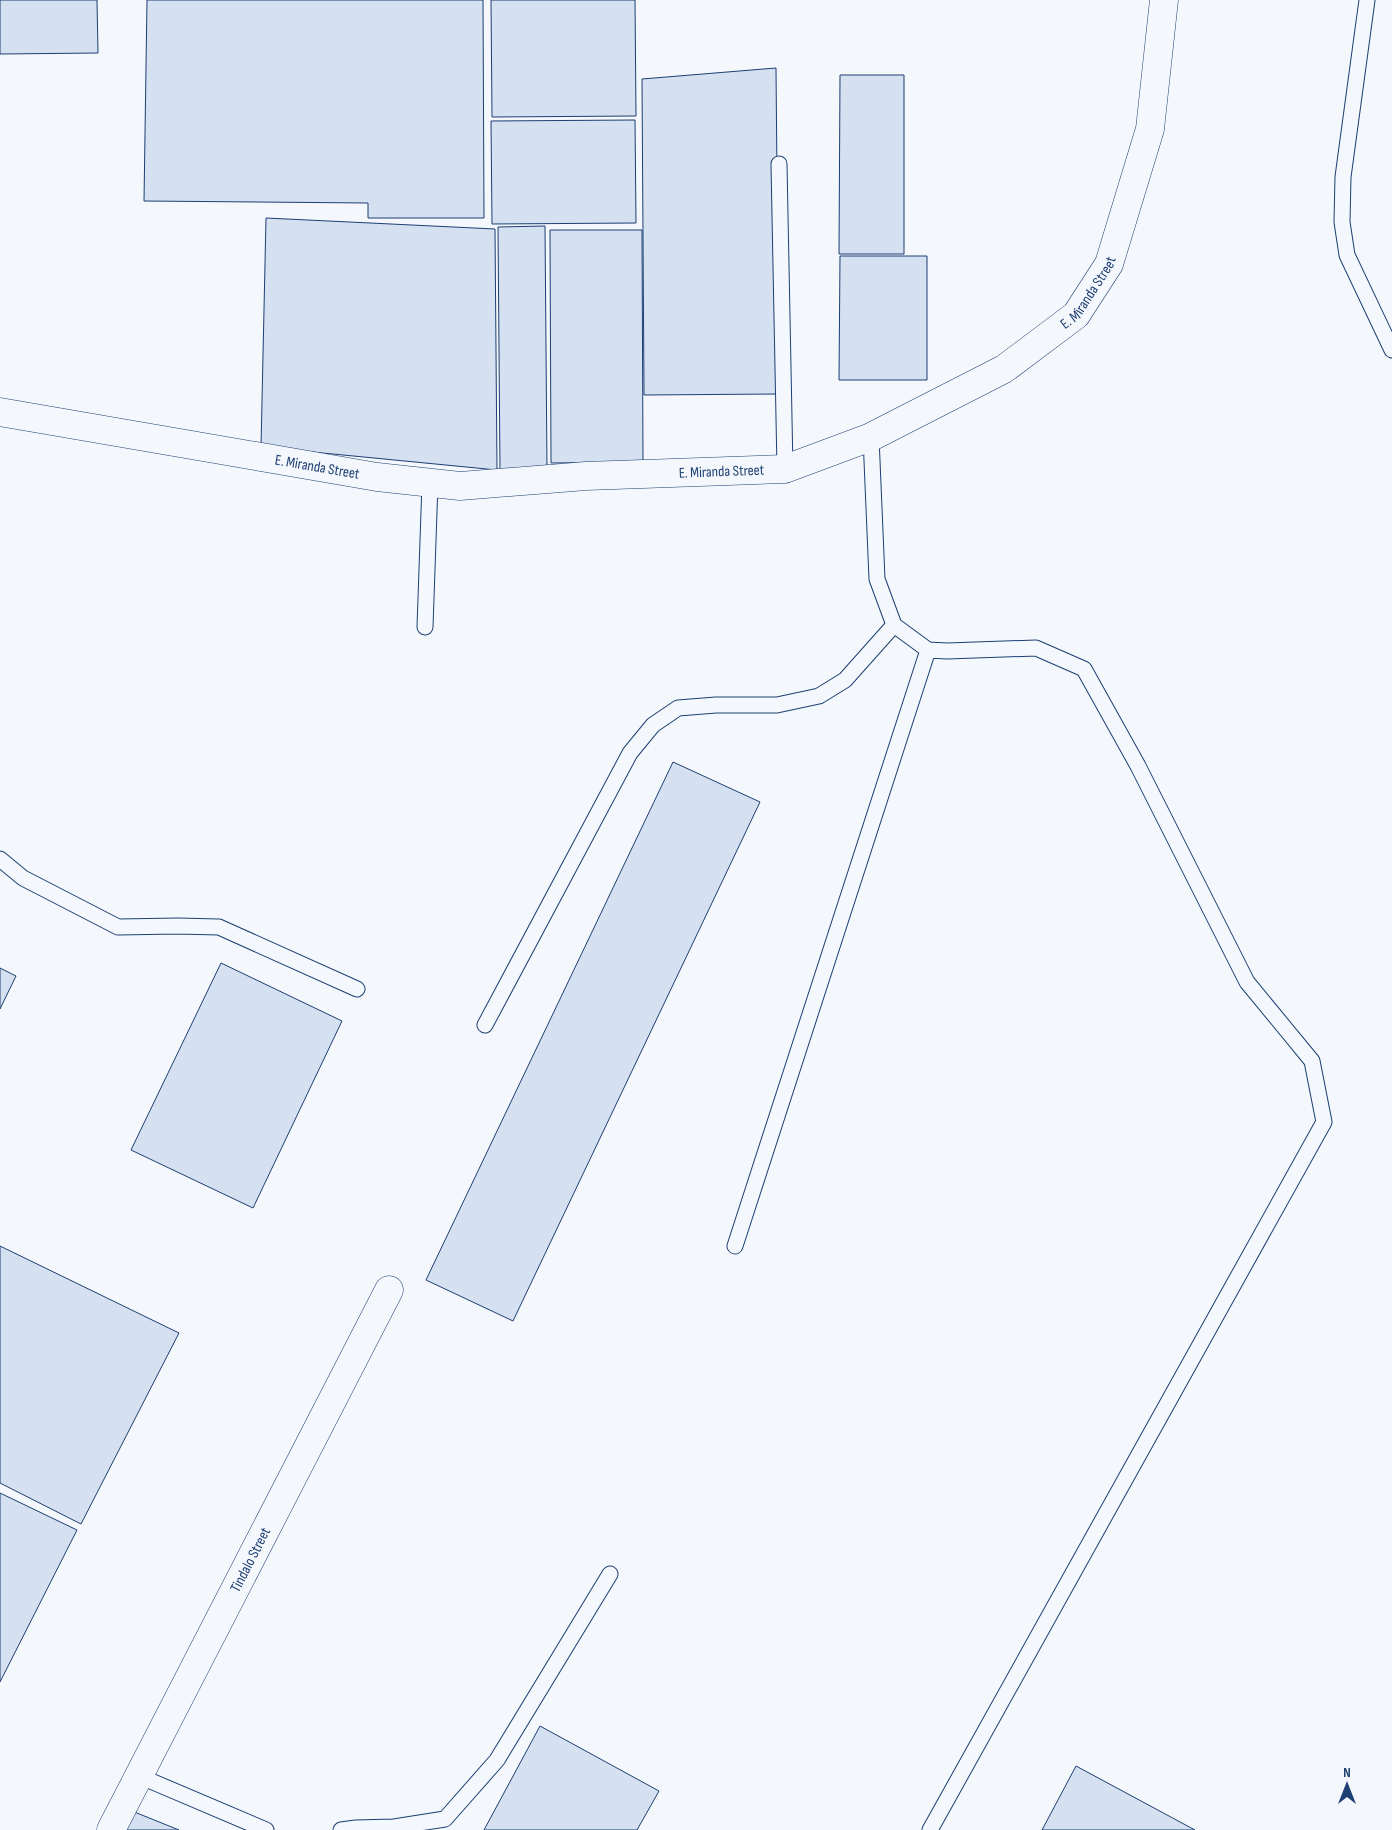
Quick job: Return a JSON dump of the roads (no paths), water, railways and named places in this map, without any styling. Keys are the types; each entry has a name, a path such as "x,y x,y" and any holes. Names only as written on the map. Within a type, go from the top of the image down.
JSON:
{"street":[{"name":"E. Miranda Street","path":"0,412 377,477 460,486 586,476 785,469 871,437 1004,369 1076,315 1110,264 1150,129 1164,0"},
{"name":"Tindalo Street","path":"111,1830 389,1290"}],"lane":[{"path":"1367,0 1343,177 1342,222 1347,255 1392,350"},
{"path":"779,164 785,469"},
{"path":"871,437 877,579 894,626 928,650 1036,648 1084,669 1138,766 1247,982 1312,1061 1324,1122 930,1830"},
{"path":"424,626 430,483"},
{"path":"485,1025 630,753 653,725 678,708 716,705 777,705 819,696 845,680 894,626"},
{"path":"735,1246 928,650"},
{"path":"0,859 23,878 118,927 219,927 357,989"},
{"path":"341,1830 394,1827 445,1818 496,1760 610,1574"},
{"path":"139,1776 266,1830"}]}
